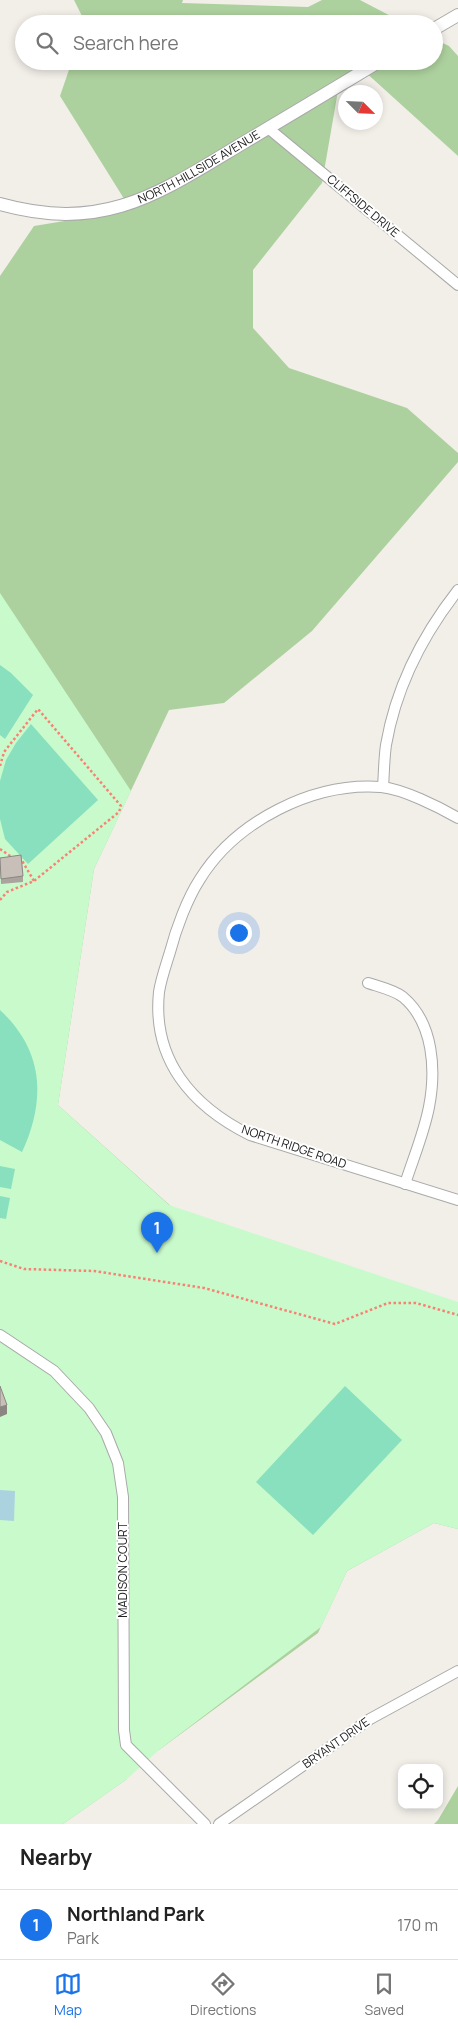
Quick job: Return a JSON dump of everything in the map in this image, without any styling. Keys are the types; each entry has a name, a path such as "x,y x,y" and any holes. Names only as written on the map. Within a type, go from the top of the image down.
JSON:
{"street":[{"path":"443,24 458,15"},
{"name":"NORTH HILLSIDE AVENUE","path":"0,204 27,210 64,214 86,213 130,204 170,186 365,70"},
{"name":"CLIFFSIDE DRIVE","path":"268,128 458,285"},
{"path":"458,590 422,644 406,673 394,708 386,746 384,787 416,798 458,818"},
{"name":"NORTH RIDGE ROAD","path":"384,787 350,788 306,798 266,817 230,843 199,879 176,932 160,990 158,1017 168,1059 180,1080 202,1105 228,1124 250,1135 458,1200"},
{"path":"368,983 388,989 403,997 423,1021 428,1037 432,1084 429,1109 406,1184"},
{"name":"MADISON COURT","path":"0,1335 54,1371 89,1408 106,1433 118,1463 123,1497 124,1730 126,1745 205,1824"},
{"name":"BRYANT DRIVE","path":"219,1824 370,1719 458,1671"}],"path":[{"path":"0,766 4,752 38,710 121,806 119,812 34,881 7,892 0,900"},
{"path":"0,849 13,858 21,859 34,881"},
{"path":"0,1261 24,1269 94,1271 204,1288 335,1324 388,1303 416,1303 458,1314"}],"green space":[{"path":"74,0 183,0 182,3 308,7 322,0 360,0 389,15 82,15"},
{"path":"443,43 449,46 458,56 458,156 383,88 383,85 380,85 363,70 443,70"},
{"path":"69,70 363,70 338,85 322,183 253,270 253,328 289,368 407,408 458,453 458,462 312,631 224,703 169,710 94,869 58,1105 174,1209 458,1529 434,1523 347,1571 318,1633 159,1750 79,1758 127,1779 63,1824 0,1824 0,276 34,226 131,210 60,96"},
{"path":"0,593 131,791 94,869 58,1105 169,1205 458,1302 458,1529 434,1523 347,1571 321,1627 159,1750 127,1779 63,1824 0,1824"},
{"path":"0,665 33,695 5,739 0,735"},
{"path":"31,724 98,800 28,864 5,839 0,819 0,781 6,760"},
{"path":"0,1010 15,1026 25,1042 33,1059 36,1077 35,1114 22,1152 0,1140"},
{"path":"0,1166 15,1169 11,1189 0,1187"},
{"path":"0,1196 10,1198 6,1219 0,1218"},
{"path":"345,1386 402,1440 313,1535 256,1482"},
{"path":"458,1786 458,1824 434,1824 438,1820"}],"water":[{"path":"0,1490 15,1491 14,1521 0,1520"}],"building":[{"path":"21,855 23,876 1,879 0,858"},
{"path":"0,1386 7,1405 0,1407"}],"place":[{"name":"Northland Park","path":"157,1253"}]}
